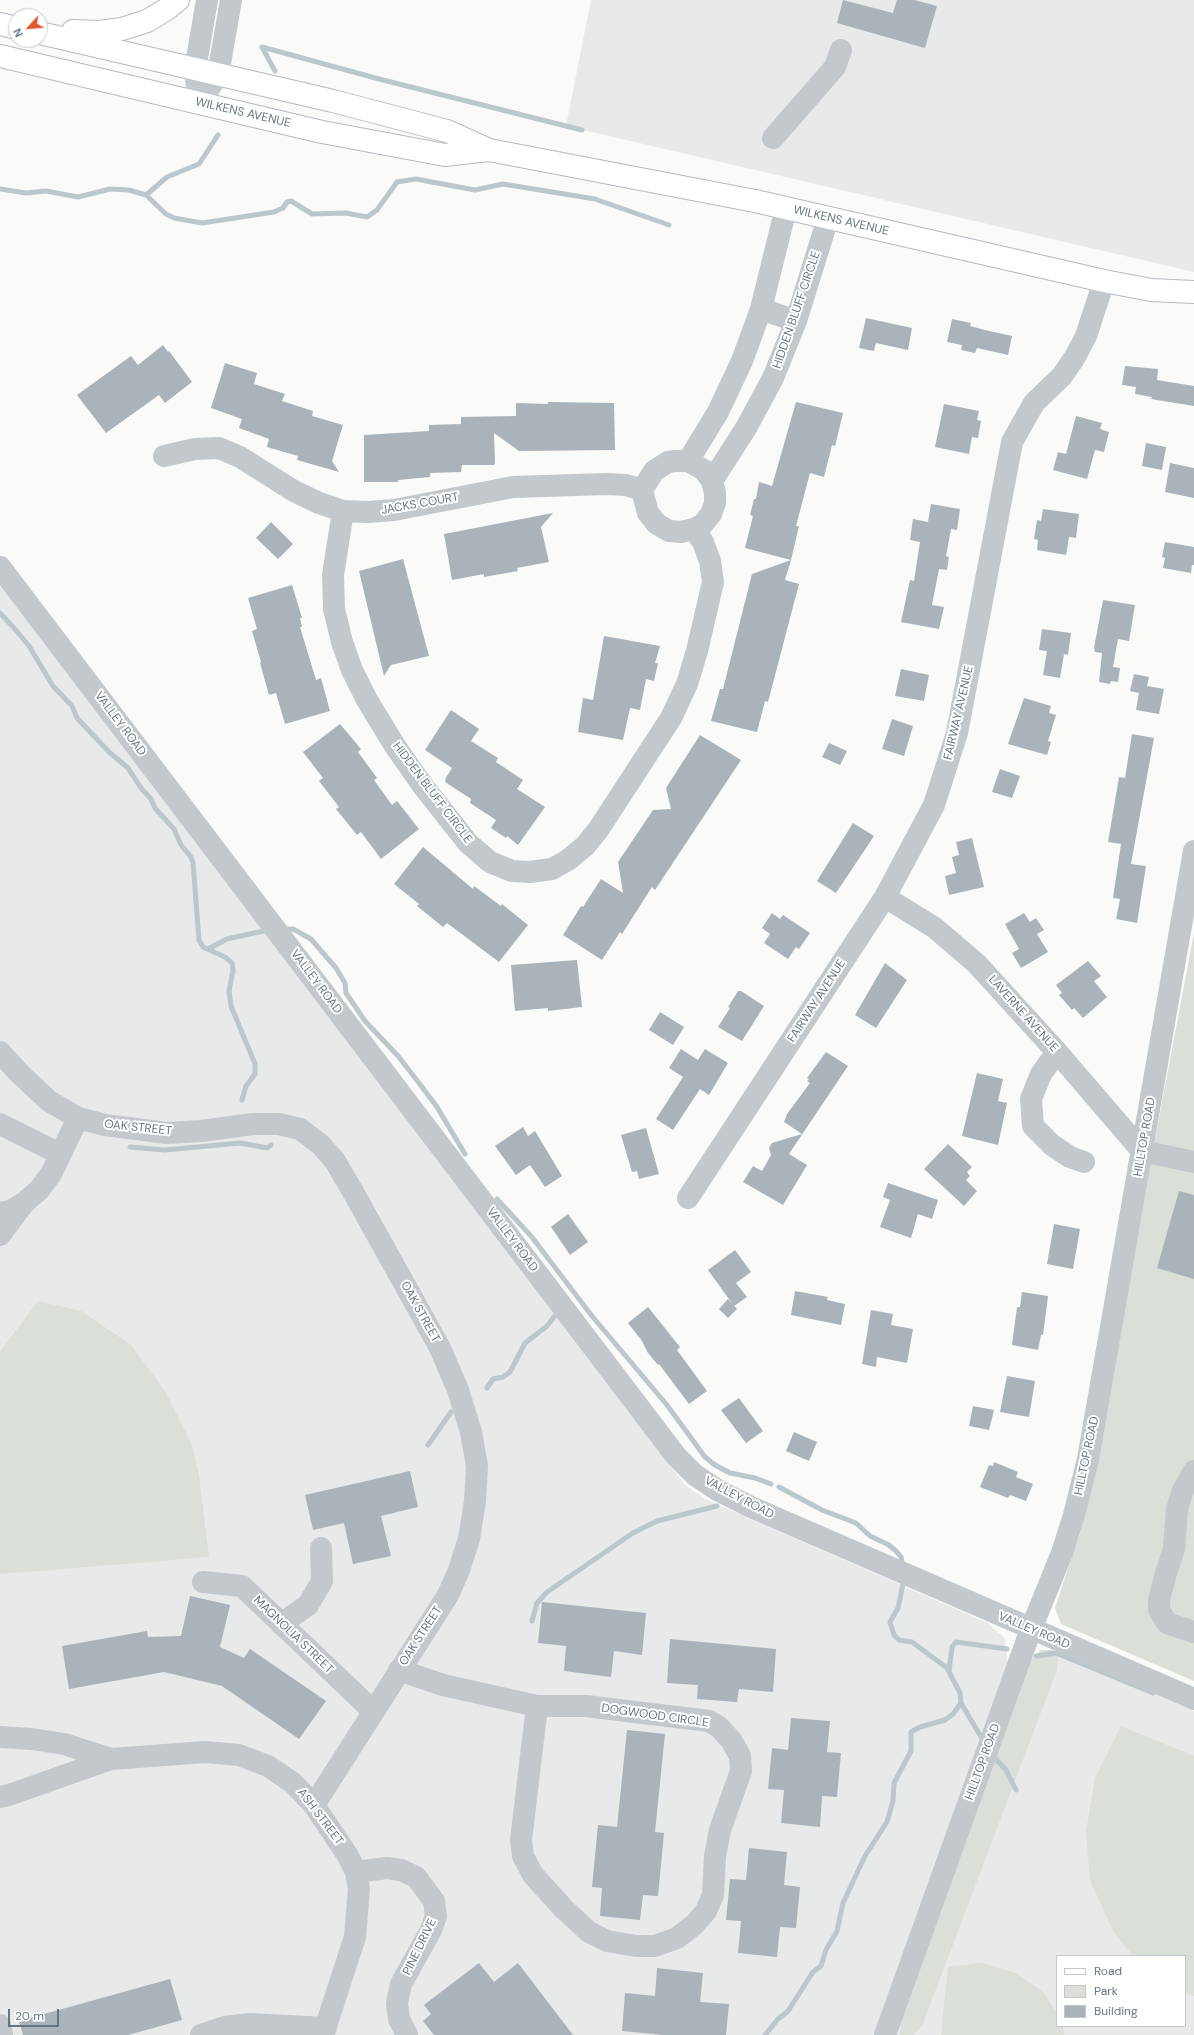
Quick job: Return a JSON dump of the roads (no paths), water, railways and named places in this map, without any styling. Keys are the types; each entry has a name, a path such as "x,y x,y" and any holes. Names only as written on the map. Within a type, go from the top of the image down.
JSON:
{"main road":[{"path":"48,30 99,32 122,29 147,21 168,9 178,0"},
{"name":"WILKENS AVENUE","path":"48,35 195,70 332,100 447,131 489,150 755,201 1104,281 1151,290 1194,292"},
{"name":"WILKENS AVENUE","path":"0,56 322,132 445,154 489,150"}],"street":[{"path":"199,102 195,70 207,0"},
{"path":"199,102 218,75 231,0"},
{"path":"773,138 835,67 841,50"},
{"path":"688,461 718,412 742,361 761,309 786,208"},
{"name":"HIDDEN BLUFF CIRCLE","path":"712,482 746,428 773,378 796,321 828,218"},
{"name":"FAIRWAY AVENUE","path":"688,1198 885,897 934,805 957,733 1012,442 1034,403 1062,376 1076,356 1086,336 1104,281"},
{"path":"761,309 796,321"},
{"path":"718,412 746,428"},
{"name":"JACKS COURT","path":"164,456 195,449 219,448 240,457 294,491 319,503 343,511 368,512 394,510 513,487 607,484 626,486 642,490"},
{"path":"688,461 704,470 712,482 715,494 715,503 711,514 703,524 694,529 681,532 669,530 657,524 648,513 642,490 654,471 668,462 688,461"},
{"name":"HIDDEN BLUFF CIRCLE","path":"343,511 334,575 334,609 352,670 367,700 395,746 423,786 468,843 490,862 512,871 530,872 552,869 568,860 585,846 598,830 671,718 687,684 709,607 713,582 710,562 703,542 694,529"},
{"name":"VALLEY ROAD","path":"0,566 676,1456 695,1475 719,1491 751,1507 1194,1699"},
{"name":"HILLTOP ROAD","path":"885,2035 1030,1629 1062,1553 1088,1460 1194,851"},
{"name":"LAVERNE AVENUE","path":"885,897 935,928 977,964 1057,1052 1142,1151"},
{"name":"OAK STREET","path":"0,1052 18,1073 49,1101 78,1118 105,1125 166,1133 201,1131 253,1124 279,1124 300,1129 321,1145 335,1161 440,1348 458,1390 470,1432 477,1466 475,1501 469,1539 459,1570 448,1595 314,1805"},
{"path":"1057,1052 1040,1074 1031,1099 1033,1126 1052,1145 1070,1156 1084,1162"},
{"path":"0,1213 10,1211 39,1190 51,1174 78,1118"},
{"path":"0,1124 60,1154"},
{"path":"1142,1151 1194,1162"},
{"path":"0,1235 24,1202"},
{"path":"1194,1470 1183,1490 1177,1509 1174,1549 1166,1573 1159,1610 1167,1623 1194,1632"},
{"path":"282,1624 308,1606 322,1580 321,1548"},
{"name":"MAGNOLIA STREET","path":"203,1582 242,1586 373,1711"},
{"name":"DOGWOOD CIRCLE","path":"399,1670 443,1685 537,1706 586,1706 709,1721 719,1727 731,1740 740,1756 741,1771 720,1830 715,1856 713,1895 706,1911 694,1924 677,1938 655,1946 636,1946 607,1941 589,1932 564,1909 533,1875 524,1856 521,1840 537,1706"},
{"name":"ASH STREET","path":"0,1738 32,1739 64,1744 111,1759"},
{"name":"ASH STREET","path":"0,1797 111,1759 204,1752 239,1755 268,1766 294,1783 314,1805 336,1837 356,1872 359,1889 355,1937 324,2032"},
{"name":"PINE DRIVE","path":"356,1872 387,1868 401,1870 416,1877 434,1901 436,1916 431,1930 401,1984 397,2003 399,2019 407,2035"},
{"path":"0,2024 2,2035"},
{"path":"201,2035 225,2027 250,2024 324,2032"}],"waterway":[{"path":"262,47 379,79 582,130"},
{"path":"262,47 275,71"},
{"path":"146,195 167,177 199,164 218,135"},
{"path":"0,189 26,193 46,191 78,197 110,189 129,190 146,195 166,214 174,218 202,223 274,212 283,208 287,202 291,201 312,214 346,213 367,217 377,210 397,182 416,179 475,190 503,184 595,199 669,225"},
{"path":"0,613 29,646 53,686 72,706 77,718 109,752 128,768 141,788 151,799 155,808 174,829 181,845 191,857 193,863 199,940 203,947 225,957 232,963 233,971 229,991 231,1006 255,1064 255,1074 246,1086 242,1100"},
{"path":"284,929 293,929 311,939 336,968 345,983 346,993 365,1021 398,1056 419,1083 437,1107 465,1154"},
{"path":"208,949 227,939 268,930"},
{"path":"130,1147 165,1150 240,1143 267,1148 271,1145"},
{"path":"497,1199 531,1236 592,1316 667,1405 705,1457 715,1465 730,1473 755,1478 771,1484"},
{"path":"487,1388 493,1379 503,1377 510,1372 525,1343 547,1326 554,1317"},
{"path":"428,1445 451,1412"},
{"path":"779,1487 822,1510 856,1523 870,1536 889,1545 897,1552 901,1557 903,1567"},
{"path":"532,1621 537,1603 547,1592 633,1533 657,1521 717,1506"},
{"path":"765,2035 778,2019 788,2011 813,1972 821,1966 826,1950 837,1931 843,1903 865,1856 887,1822 893,1801 894,1783 911,1751 911,1732 920,1727 945,1720 953,1714 961,1703 960,1693 947,1668 912,1642 899,1640 894,1635 890,1622 898,1608 904,1579"},
{"path":"949,1671 952,1647 956,1642 1007,1649"},
{"path":"1036,1656 1056,1653 1153,1693"},
{"path":"961,1703 984,1742"},
{"path":"996,1759 1006,1770 1016,1790"}]}
